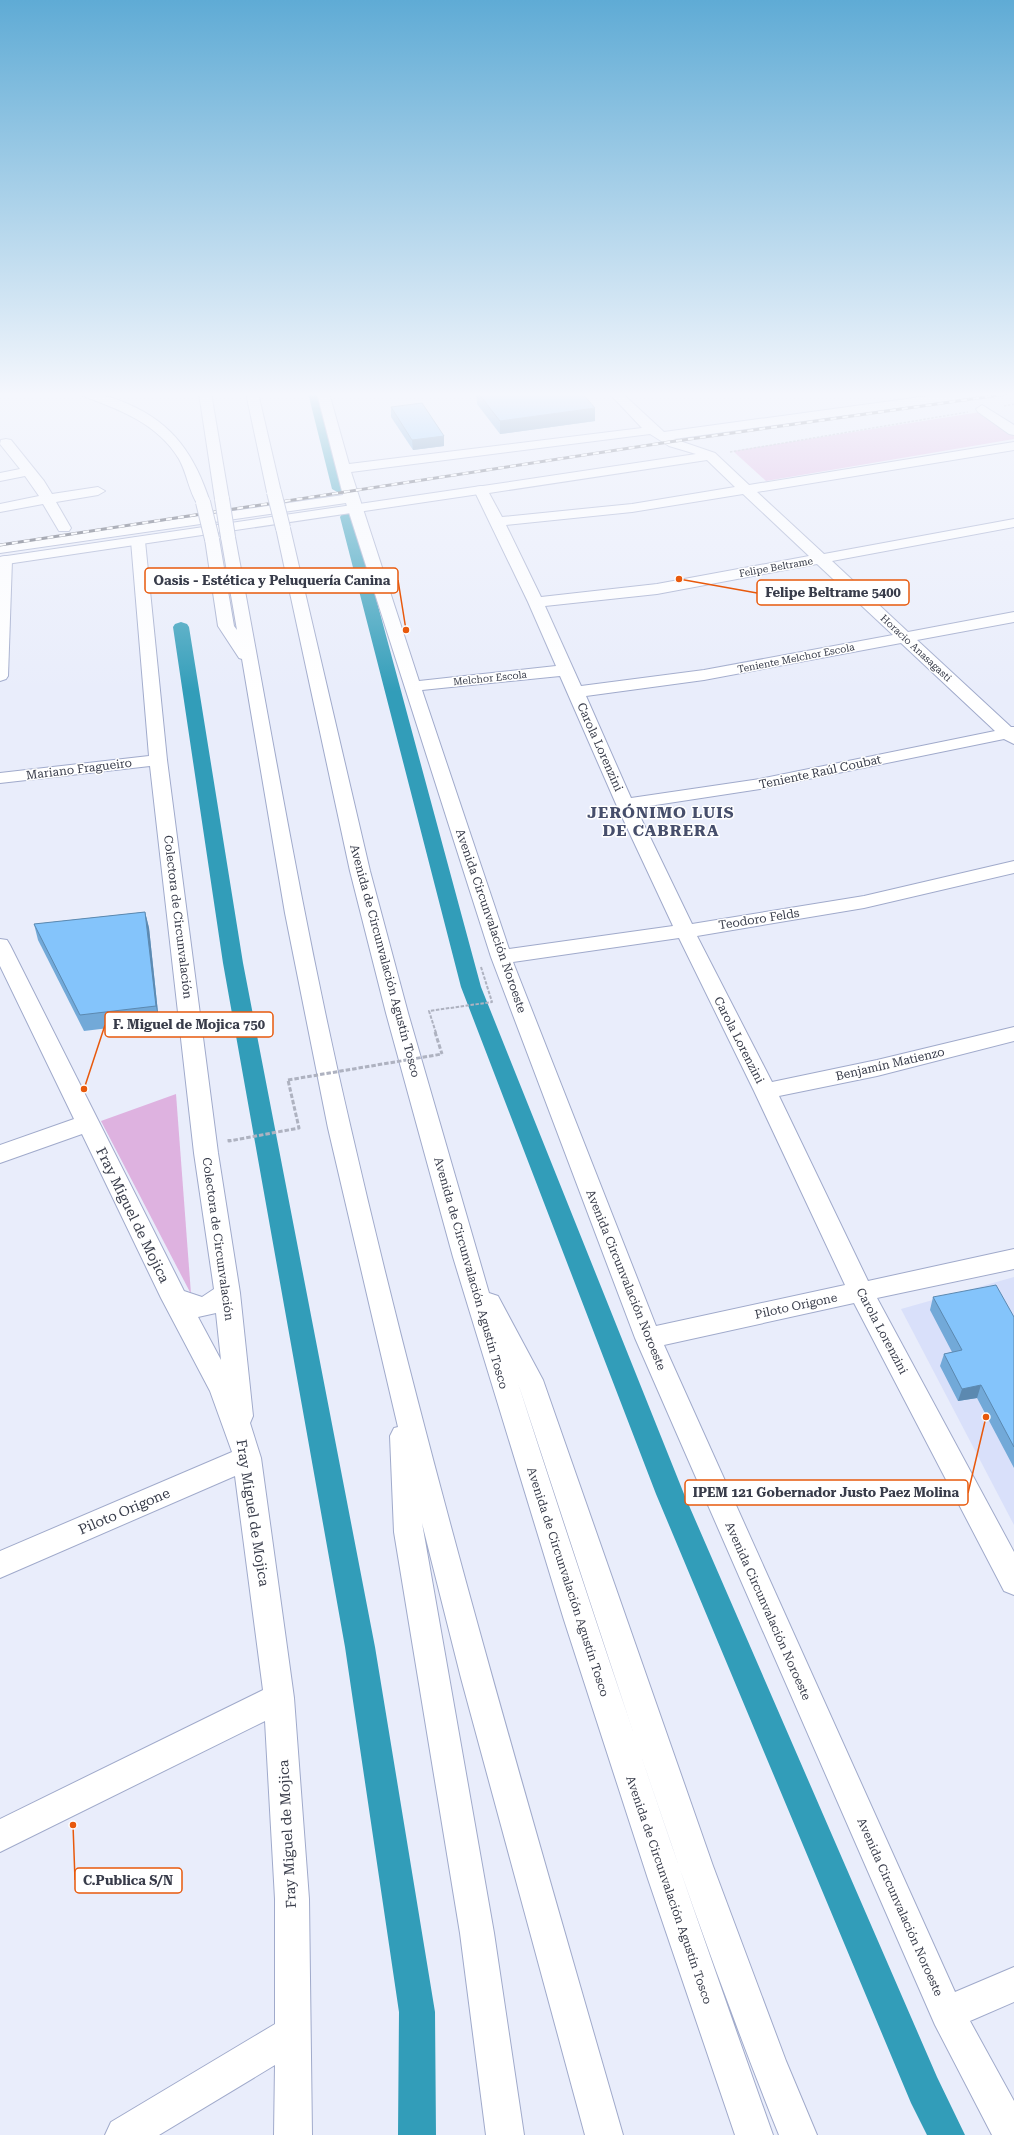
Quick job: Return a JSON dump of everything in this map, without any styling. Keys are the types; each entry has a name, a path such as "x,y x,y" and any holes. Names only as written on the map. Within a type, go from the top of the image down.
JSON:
{"main road":[{"path":"44,493 64,528"},
{"path":"0,508 48,498 86,493"},
{"path":"200,493 220,538 250,664 270,782 316,1023 339,1128 403,1395 476,1678 604,2135"},
{"path":"220,538 221,493"},
{"name":"Avenida de Circunvalación Agustín Tosco","path":"274,493 360,871 397,1013 465,1256 584,1635 665,1879 754,2135"},
{"name":"Avenida Circunvalación Noroeste","path":"350,493 414,686 490,958 648,1338 947,2014 1012,2135"},
{"path":"2,557 353,503 455,493"},
{"name":"Carola Lorenzini","path":"482,493 536,602 625,804 685,931 765,1091 861,1292 1014,1582"},
{"path":"498,522 632,508 731,493"},
{"name":"Horacio Anasagasti","path":"751,493 904,637 1012,735"},
{"path":"2,557 138,541 353,503"},
{"name":"Felipe Beltrame","path":"536,602 658,588 1014,524"},
{"name":"Colectora de Circunvalación","path":"138,541 158,760 206,1152 227,1293 245,1446"},
{"path":"0,676 2,557"},
{"name":"Teniente Melchor Escola","path":"576,692 678,679 1014,616"},
{"name":"Melchor Escola","path":"414,686 566,670"},
{"name":"Teniente Raúl Coubat","path":"625,804 760,784 1012,735"},
{"name":"Mariano Fragueiro","path":"0,778 158,760"},
{"name":"Teodoro Felds","path":"490,958 685,931 864,901 1014,867"},
{"name":"Fray Miguel de Mojica","path":"0,945 174,1298 208,1360 245,1446 279,1698 292,1899 292,2135"},
{"name":"Benjamín Matienzo","path":"765,1091 877,1068 1014,1034"},
{"path":"0,1154 88,1123"},
{"path":"465,1256 530,1380 696,1866 768,2062 798,2135"},
{"name":"Piloto Origone","path":"648,1338 1014,1259"},
{"path":"174,1298 195,1307 206,1307 214,1305 227,1293"},
{"path":"403,1395 408,1532 477,1933 505,2135"},
{"name":"Piloto Origone","path":"1,1560 245,1446"},
{"path":"0,1836 279,1698"},
{"path":"947,2014 1014,1984"},
{"path":"124,2135 292,2034"}],"path":[{"path":"228,1133 229,1141 299,1128 288,1080 442,1054 429,1011 492,1002 490,958"}],"shaded area":[{"path":"176,1094 191,1294 101,1121"},
{"path":"1014,1277 1014,1525 901,1309"}],"building":[{"path":"145,912 156,1006 80,1015 34,924"},
{"path":"996,1285 1014,1317 1014,1447 981,1385 962,1389 944,1354 962,1350 933,1297"}],"waterway":[{"path":"347,517 471,987 670,1494 924,2090 946,2135"},
{"path":"181,627 233,963 360,1647 417,2012 417,2135"}],"railway":[{"path":"0,545 340,493"}],"place":[{"name":"Felipe Beltrame 5400","path":"679,579"},
{"name":"Oasis - Estética y Peluquería Canina","path":"406,630"},
{"name":"F. Miguel de Mojica 750","path":"84,1089"},
{"name":"IPEM 121 Gobernador Justo Paez Molina","path":"986,1417"},
{"name":"C.Publica S/N","path":"73,1825"}],"district":[{"name":"JERÓNIMO LUIS DE CABRERA","path":"661,821"}]}
